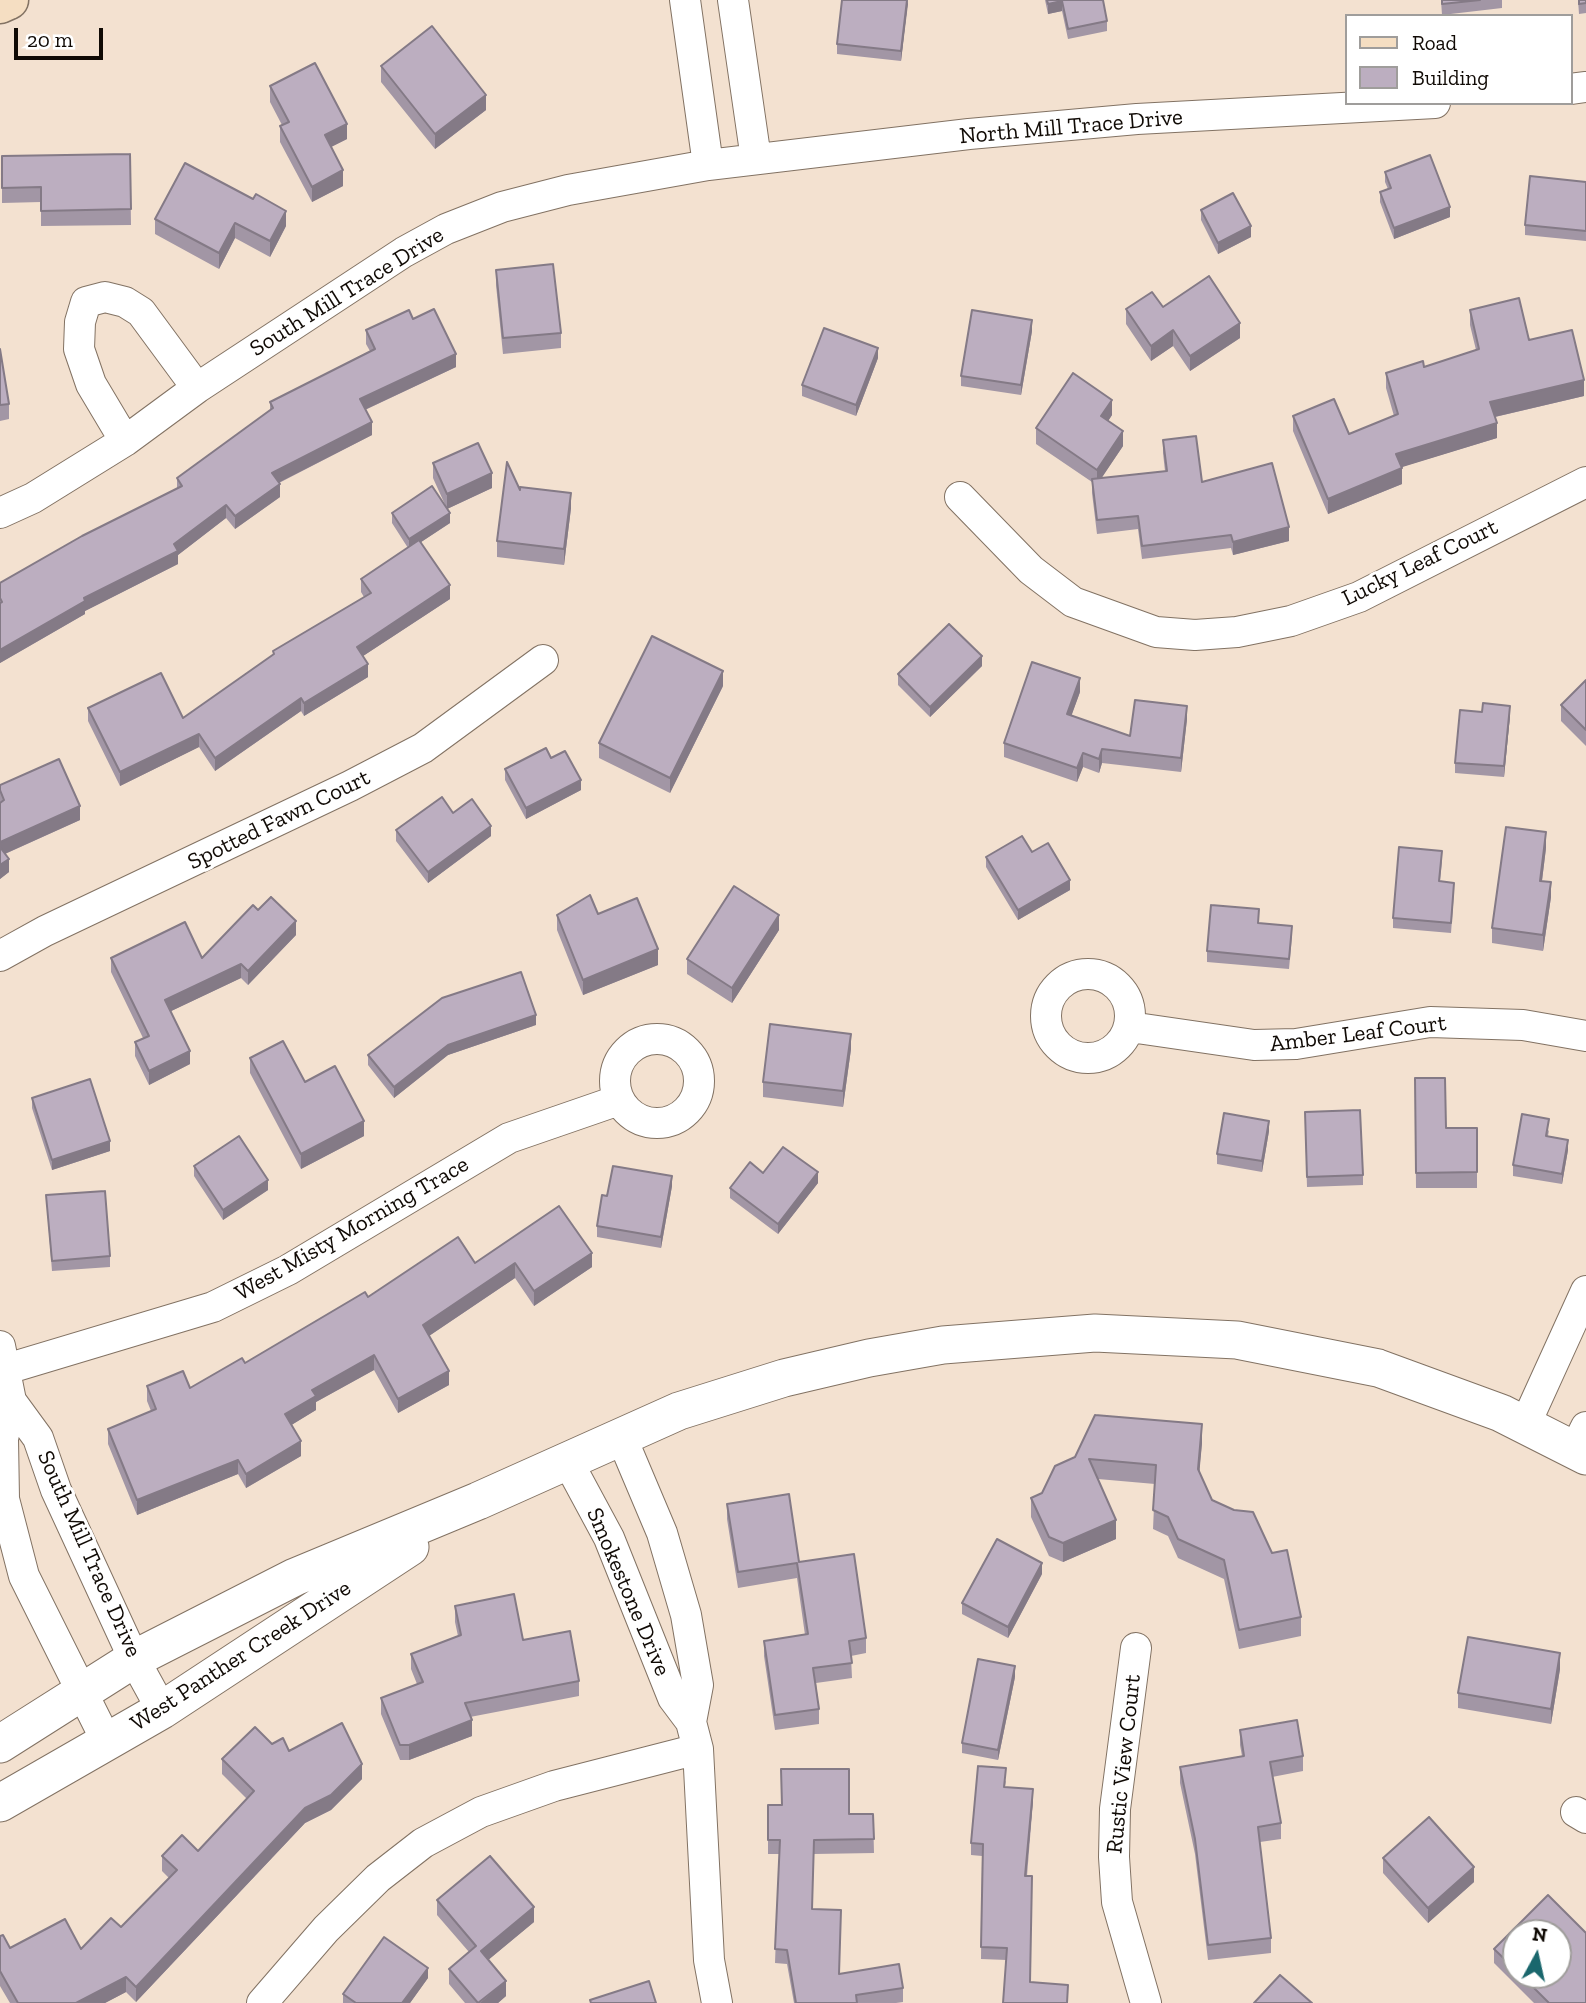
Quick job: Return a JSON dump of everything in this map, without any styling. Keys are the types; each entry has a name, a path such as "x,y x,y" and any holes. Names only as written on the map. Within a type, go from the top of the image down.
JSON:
{"main road":[{"path":"0,4 9,0"}],"street":[{"path":"685,0 708,165"},
{"path":"733,0 756,159"},
{"name":"North Mill Trace Drive","path":"708,165 1125,120 1399,105"},
{"name":"South Mill Trace Drive","path":"0,513 33,498 125,441 197,388 404,253 446,229 502,206 708,165"},
{"path":"125,441 91,384 79,349 80,322 86,302 105,297 125,302 141,312 197,388"},
{"name":"Lucky Leaf Court","path":"960,497 1031,570 1073,602 1156,632 1195,635 1237,632 1292,621 1359,597 1586,482"},
{"name":"Spotted Fawn Court","path":"0,956 45,931 351,786 424,748 544,660"},
{"name":"Amber Leaf Court","path":"1130,1027 1254,1045 1296,1044 1430,1023 1523,1025 1586,1036"},
{"name":"West Misty Morning Trace","path":"2,1363 213,1307 288,1270 509,1138 619,1100"},
{"path":"1525,1425 1586,1292"},
{"name":"West Panther Creek Drive","path":"0,1744 134,1659 295,1577 478,1501 679,1411 770,1382 869,1358 943,1345 1095,1333 1237,1340 1307,1352 1403,1377 1525,1425 1582,1444"},
{"name":"South Mill Trace Drive","path":"2,1363 11,1401 38,1437 56,1490 134,1659 162,1710"},
{"name":"South Mill Trace Drive","path":"11,1401 3,1439 5,1499 24,1576 80,1693 107,1742"},
{"name":"Smokestone Drive","path":"621,1436 662,1533 686,1615 698,1685 694,1735 709,1960 717,2003"},
{"name":"Smokestone Drive","path":"568,1460 609,1538 673,1698 694,1735"},
{"name":"West Panther Creek Drive","path":"0,1804 162,1710 478,1501"},
{"name":"Rustic View Court","path":"1136,1648 1115,1809 1114,1857 1117,1902 1146,2003"},
{"path":"262,2003 326,1929 377,1878 424,1843 481,1812 694,1735"}],"building":[{"path":"842,0 907,0 901,51 837,44"},
{"path":"1047,0 1103,0 1107,21 1068,29 1062,1 1048,4"},
{"path":"1442,0 1480,0 1442,4"},
{"path":"432,26 486,95 435,134 381,66"},
{"path":"315,63 347,124 325,135 343,170 312,187 280,126 289,122 270,86"},
{"path":"130,154 131,209 41,211 41,187 2,188 2,156"},
{"path":"1430,155 1450,207 1394,228 1380,192 1391,188 1385,172"},
{"path":"185,163 253,199 256,194 286,211 270,241 235,223 219,253 155,219"},
{"path":"1530,176 1586,182 1586,231 1525,225"},
{"path":"1233,193 1251,226 1218,243 1201,210"},
{"path":"553,264 561,333 503,338 496,270"},
{"path":"1209,276 1240,323 1190,356 1173,330 1151,346 1126,309 1152,292 1163,307"},
{"path":"1519,298 1529,340 1572,330 1584,380 1490,402 1497,423 1396,454 1402,468 1328,499 1293,416 1334,399 1349,434 1398,414 1386,373 1423,361 1424,367 1479,349 1470,310"},
{"path":"434,309 456,354 360,399 372,422 272,473 280,484 235,516 226,505 174,544 178,551 84,598 85,601 0,650 0,583 82,536 182,486 177,478 273,408 270,402 375,349 366,330 409,310 413,319"},
{"path":"972,310 1032,320 1021,385 961,376"},
{"path":"824,328 878,348 856,405 802,385"},
{"path":"0,349 9,404 0,405"},
{"path":"1073,373 1112,400 1101,416 1123,431 1097,470 1036,428"},
{"path":"1196,436 1202,482 1272,463 1289,527 1233,542 1231,535 1142,546 1138,516 1097,520 1092,479 1167,471 1163,440"},
{"path":"478,443 492,473 447,494 433,463"},
{"path":"507,462 520,490 520,487 571,493 564,549 497,541"},
{"path":"432,486 450,513 409,539 392,513"},
{"path":"419,540 450,585 357,647 368,664 304,703 301,698 215,758 199,734 120,772 88,708 161,673 183,718 274,654 273,651 371,593 361,579"},
{"path":"949,624 982,656 930,707 898,674"},
{"path":"652,636 723,671 670,778 599,743"},
{"path":"1032,662 1080,678 1067,714 1130,736 1135,700 1187,706 1181,758 1102,749 1099,759 1083,753 1077,768 1004,743"},
{"path":"1586,680 1586,730 1561,705"},
{"path":"1483,703 1510,706 1504,766 1455,763 1460,710 1482,712"},
{"path":"546,748 551,758 565,751 581,780 526,808 505,769"},
{"path":"59,759 80,806 0,842 0,803 4,800 0,785"},
{"path":"442,797 453,813 472,799 491,826 428,872 396,830"},
{"path":"1506,827 1546,832 1540,881 1551,882 1543,935 1492,928"},
{"path":"1022,836 1032,852 1048,843 1070,880 1018,910 986,857"},
{"path":"0,847 9,859 0,865"},
{"path":"1399,847 1442,851 1439,881 1454,883 1451,923 1393,918"},
{"path":"734,886 779,915 732,988 687,959"},
{"path":"590,895 598,914 637,898 658,949 583,980 557,915"},
{"path":"271,897 296,921 248,971 241,964 165,1000 190,1051 149,1071 135,1042 149,1036 111,958 185,922 202,958 253,905 258,910"},
{"path":"1211,905 1259,909 1258,923 1292,926 1289,959 1207,951"},
{"path":"521,972 536,1015 448,1045 394,1087 368,1055 442,998"},
{"path":"770,1024 851,1034 843,1091 763,1082"},
{"path":"283,1041 305,1082 335,1066 364,1121 301,1154 250,1058"},
{"path":"1415,1078 1445,1078 1446,1128 1477,1128 1477,1172 1416,1173"},
{"path":"90,1079 110,1141 52,1160 32,1098"},
{"path":"1360,1110 1363,1175 1307,1177 1305,1112"},
{"path":"1224,1113 1269,1121 1262,1161 1217,1154"},
{"path":"1522,1114 1549,1119 1546,1136 1568,1140 1562,1174 1513,1165"},
{"path":"239,1136 268,1180 223,1210 194,1166"},
{"path":"783,1147 818,1172 778,1224 730,1188 750,1162 763,1173"},
{"path":"613,1166 672,1176 661,1237 597,1226 602,1195 607,1196"},
{"path":"105,1191 110,1256 52,1261 46,1195"},
{"path":"559,1206 592,1253 534,1291 515,1263 423,1325 449,1371 398,1399 374,1355 312,1390 316,1396 285,1414 301,1441 246,1474 238,1460 137,1500 108,1429 156,1409 147,1386 183,1371 190,1388 242,1358 245,1363 365,1292 368,1297 458,1237 475,1263"},
{"path":"1095,1415 1202,1424 1198,1469 1212,1500 1234,1510 1253,1512 1272,1553 1287,1550 1301,1617 1239,1630 1224,1560 1178,1539 1168,1517 1153,1510 1156,1465 1089,1459 1116,1520 1063,1543 1049,1537 1031,1498 1042,1493 1055,1466 1075,1457"},
{"path":"789,1494 799,1562 854,1554 866,1638 849,1641 852,1663 813,1668 819,1709 775,1715 764,1641 808,1634 797,1563 738,1572 727,1504"},
{"path":"997,1539 1042,1563 1008,1627 962,1603"},
{"path":"514,1594 523,1640 570,1631 579,1681 465,1703 472,1720 409,1745 400,1745 381,1698 423,1682 411,1654 461,1635 455,1606"},
{"path":"1468,1637 1560,1653 1551,1709 1458,1693"},
{"path":"978,1659 1015,1666 998,1750 962,1743"},
{"path":"1297,1720 1303,1756 1270,1762 1281,1823 1258,1827 1271,1938 1208,1945 1195,1839 1180,1767 1244,1756 1240,1730"},
{"path":"342,1723 362,1764 331,1795 305,1808 136,1987 126,1977 76,2003 18,2003 0,1971 0,1936 3,1935 10,1948 65,1919 81,1949 111,1918 121,1927 177,1870 162,1856 182,1835 198,1851 254,1791 222,1759 255,1727 272,1744 283,1738 289,1751"},
{"path":"978,1766 1006,1768 1004,1787 1033,1789 1025,1876 1032,1876 1030,1982 1068,1985 1067,2003 1003,2003 1007,1948 981,1947 983,1844 971,1843"},
{"path":"781,1769 849,1769 849,1814 873,1814 874,1839 814,1840 812,1909 841,1910 839,1974 899,1964 903,1988 856,1995 857,2003 796,2003 787,1950 775,1949 780,1840 768,1840 768,1805 782,1805"},
{"path":"1429,1817 1474,1867 1428,1908 1383,1858"},
{"path":"490,1856 534,1907 481,1951 506,1981 478,2003 449,1969 476,1946 437,1900"},
{"path":"1548,1895 1572,1919 1524,1919"},
{"path":"1572,1919 1586,1933 1586,2003 1549,2003 1535,1989 1572,1989"},
{"path":"384,1937 428,1968 402,2003 356,2003 343,1994"},
{"path":"1502,1941 1502,1957 1494,1949"},
{"path":"1280,1975 1312,2003 1254,2003"},
{"path":"649,1981 656,2003 591,2003 590,2000"}]}
